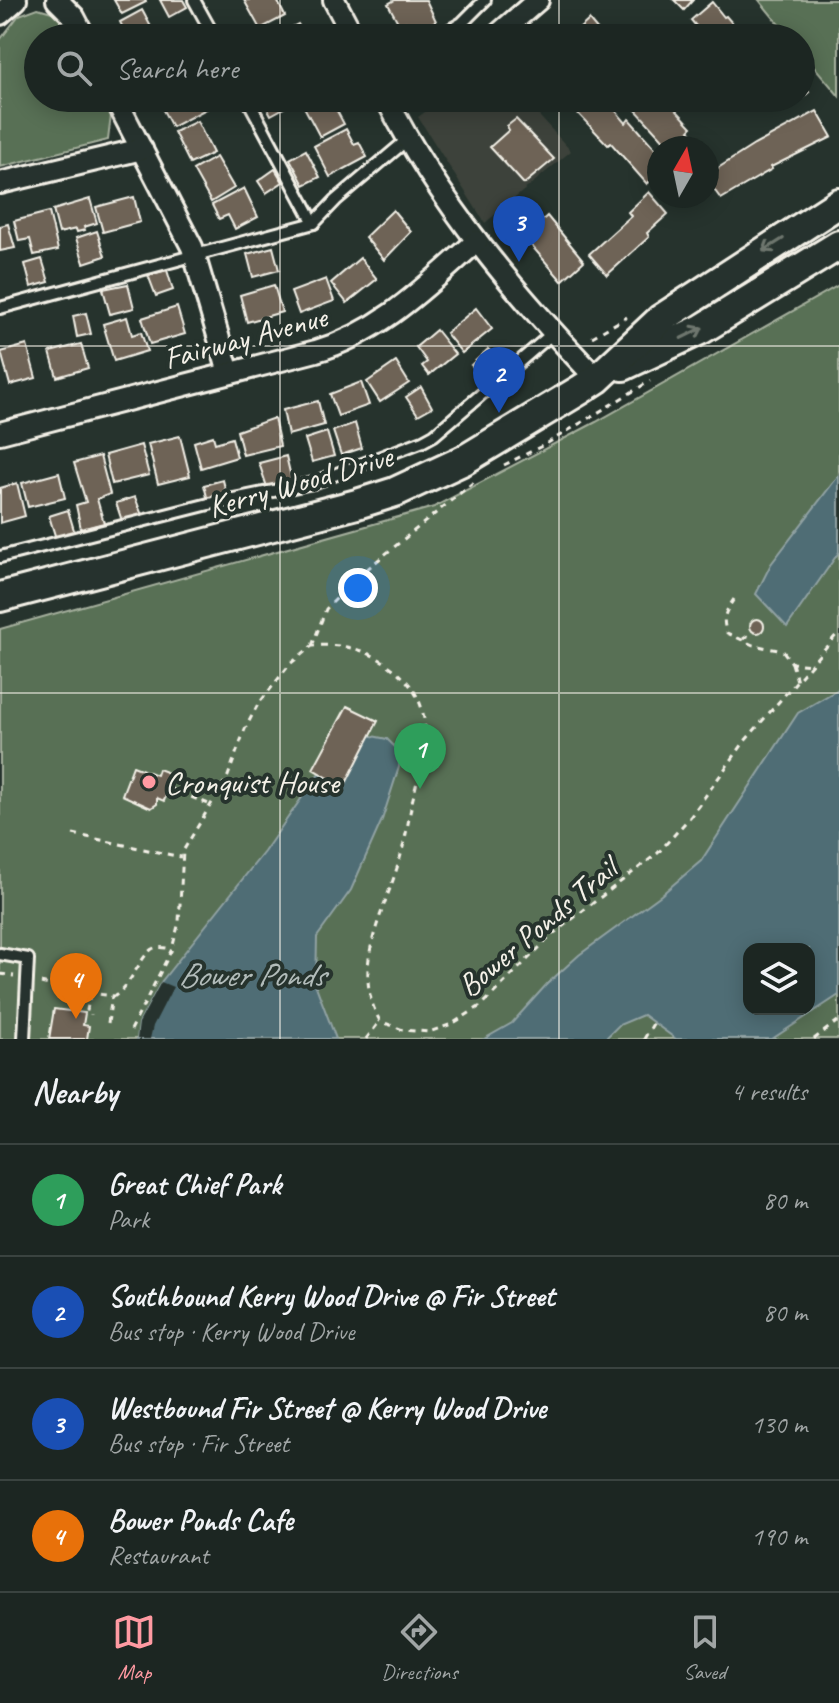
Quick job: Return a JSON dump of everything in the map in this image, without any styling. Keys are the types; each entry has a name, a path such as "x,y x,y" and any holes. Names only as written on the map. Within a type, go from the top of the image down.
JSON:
{"street":[{"path":"0,14 16,0"},
{"path":"57,0 78,24"},
{"path":"334,0 347,24"},
{"path":"510,24 538,0"},
{"path":"122,112 196,257 229,373"},
{"path":"396,112 427,170 477,241 597,379"},
{"path":"0,183 142,149"},
{"name":"Kerry Wood Drive","path":"597,379 661,319 839,203"},
{"name":"Fairway Avenue","path":"0,433 352,339 390,317 477,241"},
{"name":"Kerry Wood Drive","path":"0,597 395,492 464,460 597,379 702,329 839,245"}],"lane":[{"path":"194,0 207,24"},
{"path":"459,24 469,18 484,0"},
{"path":"255,112 314,223"},
{"path":"0,308 314,223 336,200 408,139"},
{"path":"0,557 209,504 313,483 423,441 434,435 554,332"},
{"path":"0,954 28,959 24,1039"}],"path":[{"path":"131,1030 172,949 181,907 181,857 228,776 257,706 290,664 312,646 319,622 334,600 361,574 479,478"},
{"path":"734,599 723,623 727,633 753,645 783,651 792,663 797,681"},
{"path":"743,639 754,632"},
{"name":"Bower Ponds Trail","path":"380,1021 403,1030 429,1032 452,1024 482,1005 554,933 658,853 691,816 734,754 838,634"},
{"path":"312,646 349,647 380,659 412,687 423,712 424,751 400,858 373,935 367,965 372,1005 380,1021 366,1039"},
{"path":"792,663 811,665"},
{"path":"169,788 211,805"},
{"path":"73,834 181,857"},
{"path":"0,974 112,996 127,985 153,949 172,949"},
{"path":"90,994 87,1010 91,1011 91,1015"},
{"path":"108,1023 112,996"},
{"path":"814,1039 839,1020"},
{"path":"645,1037 654,1022"}],"shaded area":[{"path":"425,112 536,112 571,151 485,223 418,117"}],"green space":[{"path":"759,0 839,0 839,96 815,68 815,24 779,24"},
{"path":"38,8 59,14 64,24 24,24 24,112 110,112 108,140 0,167 0,40 19,15"},
{"path":"839,285 839,1039 0,1039 0,629 434,507 596,422"}],"water":[{"path":"839,475 839,552 787,627 756,594 771,564"},
{"path":"839,689 839,995 815,1011 815,943 743,943 743,1015 809,1015 772,1039 676,1039 643,1015 619,1025 605,1039 484,1039 512,1023 547,984 579,955 661,895 701,861 798,713"},
{"name":"Bower Ponds","path":"367,735 387,739 400,752 399,767 382,820 351,890 317,937 316,986 336,1039 137,1039 139,1023 161,982 264,852 337,747"}],"pier":[{"path":"161,982 173,987 153,1026 150,1039 137,1039 139,1023"}],"building":[{"path":"114,0 145,0 146,2 122,14"},
{"path":"160,0 183,0 187,7 169,17"},
{"path":"244,0 277,0 285,16 270,24 257,24"},
{"path":"395,0 426,0 436,21 430,24 399,24 388,4"},
{"path":"674,0 693,0 684,10"},
{"path":"712,2 733,24 694,24 691,20"},
{"path":"142,10 150,24 121,24"},
{"path":"817,111 832,137 771,167 721,199 719,167"},
{"path":"164,112 200,112 172,127"},
{"path":"307,112 338,112 344,124 320,137"},
{"path":"577,112 617,112 626,123 629,119 647,139 647,184 611,143 608,145"},
{"path":"638,112 678,112 692,127 689,130 694,136 660,136"},
{"path":"516,119 554,159 524,184 490,147"},
{"path":"197,121 213,153 190,164 174,132"},
{"path":"346,129 354,144 359,142 367,157 330,177 314,146"},
{"path":"306,150 320,177 304,185 290,159"},
{"path":"216,157 234,188 211,202 193,170"},
{"path":"275,169 283,182 266,193 258,181"},
{"path":"244,188 258,217 235,229 228,215 219,219 212,205"},
{"path":"647,194 647,208 663,208 668,214 647,233 649,237 607,275 589,254 631,216 628,212"},
{"path":"134,197 140,222 103,232 96,207"},
{"path":"90,199 97,223 84,227 85,230 59,233 53,210"},
{"path":"393,210 411,232 384,260 365,237"},
{"path":"49,212 58,250 34,255 30,239 19,241 14,221"},
{"path":"547,216 584,261 562,281 524,237"},
{"path":"8,224 15,248 0,251 0,226"},
{"path":"97,231 105,256 84,263 76,238"},
{"path":"273,247 279,270 253,277 247,254"},
{"path":"360,258 377,279 347,303 331,283"},
{"path":"42,259 49,282 31,287 25,264"},
{"path":"167,270 173,290 156,296 148,275"},
{"path":"326,279 334,301 299,314 291,292"},
{"path":"128,284 134,308 110,314 103,289"},
{"path":"274,285 282,312 247,322 240,295"},
{"path":"177,307 185,334 150,344 142,318"},
{"path":"476,308 492,329 462,353 446,333"},
{"path":"86,313 91,334 77,337 73,316"},
{"path":"127,317 132,335 141,332 147,351 114,361 103,324"},
{"path":"436,330 455,354 429,375 422,366 427,362 416,347"},
{"path":"81,344 88,368 57,377 50,352"},
{"path":"27,345 36,378 10,385 1,352"},
{"path":"488,349 505,365 488,381 471,365"},
{"path":"396,362 409,383 380,402 367,382"},
{"path":"361,382 369,405 338,416 330,394"},
{"path":"421,387 432,407 418,415 406,397"},
{"path":"318,401 324,425 288,435 283,410"},
{"path":"274,418 280,446 243,455 237,431"},
{"path":"355,423 362,448 341,455 333,431"},
{"path":"327,432 334,456 312,462 305,439"},
{"path":"180,436 190,476 158,484 148,444"},
{"path":"213,436 215,443 232,438 237,457 201,468 194,442"},
{"path":"141,445 149,475 112,484 105,455"},
{"path":"100,456 110,494 97,499 104,523 81,529 76,505 86,502 74,463"},
{"path":"286,456 292,481 267,487 259,463"},
{"path":"59,473 65,498 28,507 22,483"},
{"path":"223,480 227,496 208,501 204,485"},
{"path":"17,483 25,516 0,523 0,488"},
{"path":"135,497 143,518 123,524 116,503"},
{"path":"68,510 76,537 57,542 49,516"},
{"path":"757,619 764,626 757,633 750,626"},
{"path":"347,706 378,721 344,787 313,769"},
{"name":"Cronquist House","path":"133,766 156,775 158,769 174,775 164,801 157,798 157,804 151,808 122,795"},
{"path":"54,1009 85,1013 83,1025 89,1026 87,1039 49,1039"}],"place":[{"name":"Westbound Fir Street @ Kerry Wood Drive","path":"519,262"},
{"name":"Southbound Kerry Wood Drive @ Fir Street","path":"499,413"},
{"name":"Cronquist House","path":"149,782"},
{"name":"Great Chief Park","path":"420,789"},
{"name":"Bower Ponds Cafe","path":"76,1019"}]}
